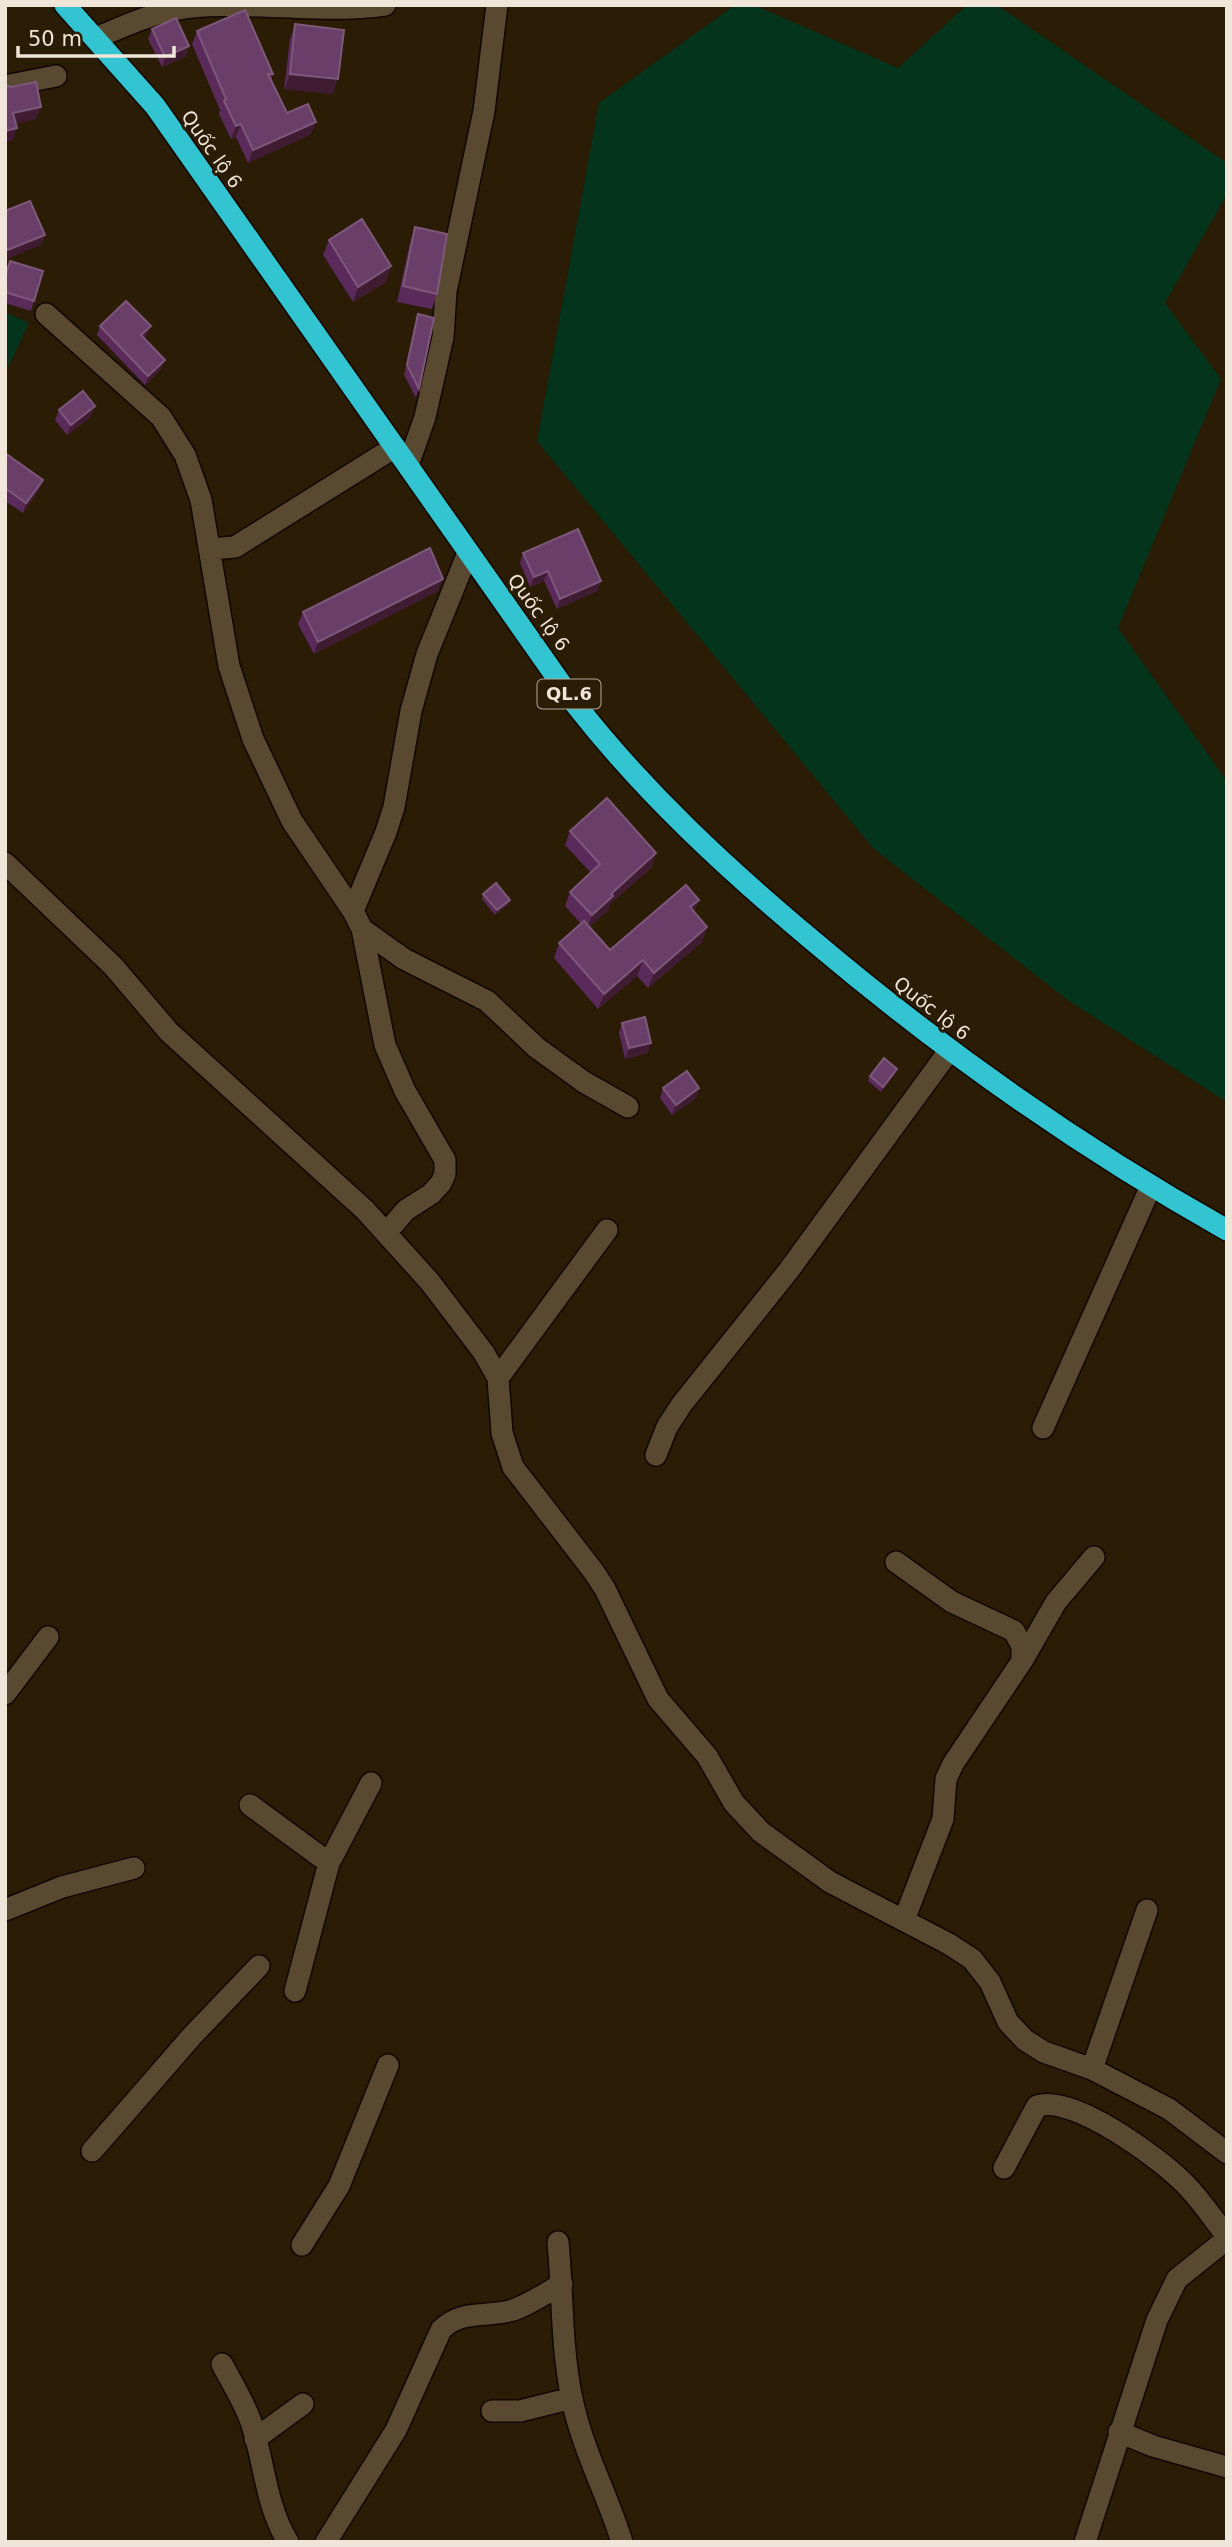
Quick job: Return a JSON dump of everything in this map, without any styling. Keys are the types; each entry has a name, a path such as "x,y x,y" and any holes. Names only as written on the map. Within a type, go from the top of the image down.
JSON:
{"highway":[{"name":"Quốc lộ 6","path":"65,5 155,106 576,705 612,751 651,793 776,909 949,1051 997,1086 1151,1186 1227,1230"}],"street":[{"path":"96,38 134,21 192,7 350,10 385,5"},
{"path":"408,465 425,416 443,337 446,291 477,150 497,5"},
{"path":"5,86 56,76"},
{"path":"46,314 161,417 185,456 195,480 229,666 253,739 292,821 357,920 404,959 487,1001 537,1048 584,1082 628,1107"},
{"path":"209,549 235,547 395,447"},
{"path":"387,1232 406,1210 431,1195 441,1183 445,1174 445,1160 405,1091 385,1045 357,920 386,832 421,677 443,611 468,553"},
{"path":"5,863 113,966 169,1032 387,1232 452,1309 485,1353 498,1378 502,1433 513,1468 606,1589 651,1686 707,1756 734,1803 761,1832 830,1882 972,1959 990,1982 1008,2022 1025,2040 1044,2052 1092,2069 1169,2109 1227,2153"},
{"path":"656,1455 667,1427 682,1404 789,1270 949,1051"},
{"path":"1043,1428 1151,1186"},
{"path":"498,1378 607,1230"},
{"path":"904,1920 943,1819 946,1779 953,1764 1022,1661 1056,1602 1094,1557"},
{"path":"896,1562 952,1602 1014,1631 1023,1646 1022,1661"},
{"path":"5,1694 48,1637"},
{"path":"295,1991 329,1863 371,1783"},
{"path":"250,1805 329,1863"},
{"path":"5,1910 62,1887 134,1868"},
{"path":"1092,2069 1147,1910"},
{"path":"92,2151 192,2036 259,1966"},
{"path":"302,2245 339,2186 387,2065"},
{"path":"1004,2168 1037,2106 1046,2103 1062,2106 1093,2119 1159,2160 1185,2184 1227,2238 1177,2279 1157,2320 1084,2542"},
{"path":"558,2242 564,2342 572,2398 578,2424 622,2542"},
{"path":"326,2542 397,2430 441,2330 451,2319 464,2315 511,2311 562,2284"},
{"path":"222,2364 241,2399 255,2439 273,2514 288,2542"},
{"path":"492,2411 520,2411 572,2398"},
{"path":"255,2439 303,2404"},
{"path":"1119,2432 1153,2446 1227,2467"}],"green space":[{"path":"735,5 754,5 898,68 967,5 997,5 1227,163 1227,194 1165,303 1221,379 1118,628 1227,781 1227,1102 1069,1001 874,849 537,441 599,103"},
{"path":"5,312 29,323 5,374"}],"building":[{"path":"245,10 273,74 268,74 287,113 308,104 316,122 253,150 241,124 236,126 224,101 226,99 197,31"},
{"path":"176,18 189,46 165,57 152,29"},
{"path":"295,24 344,30 338,79 290,74"},
{"path":"36,82 41,107 13,113 17,128 5,131 5,85 11,87"},
{"path":"30,201 45,235 5,251 5,211"},
{"path":"362,219 391,266 358,287 329,240"},
{"path":"415,227 447,234 437,294 403,286"},
{"path":"10,261 43,271 34,301 5,292 5,277"},
{"path":"126,301 151,326 141,335 165,360 148,376 100,326"},
{"path":"418,314 434,318 419,389 407,365"},
{"path":"83,391 95,406 71,425 59,410"},
{"path":"5,453 43,480 26,503 5,488"},
{"path":"578,529 601,581 560,599 548,571 534,577 523,553"},
{"path":"430,548 443,579 318,642 303,612"},
{"path":"607,798 656,853 592,915 570,892 600,864 570,831"},
{"path":"496,883 510,900 497,910 483,894"},
{"path":"686,885 699,900 690,907 707,927 654,973 643,960 604,994 559,943 584,921 610,950"},
{"path":"645,1017 651,1043 629,1048 622,1023"},
{"path":"884,1058 897,1069 883,1087 870,1076"},
{"path":"687,1071 699,1088 676,1105 663,1088"}]}
